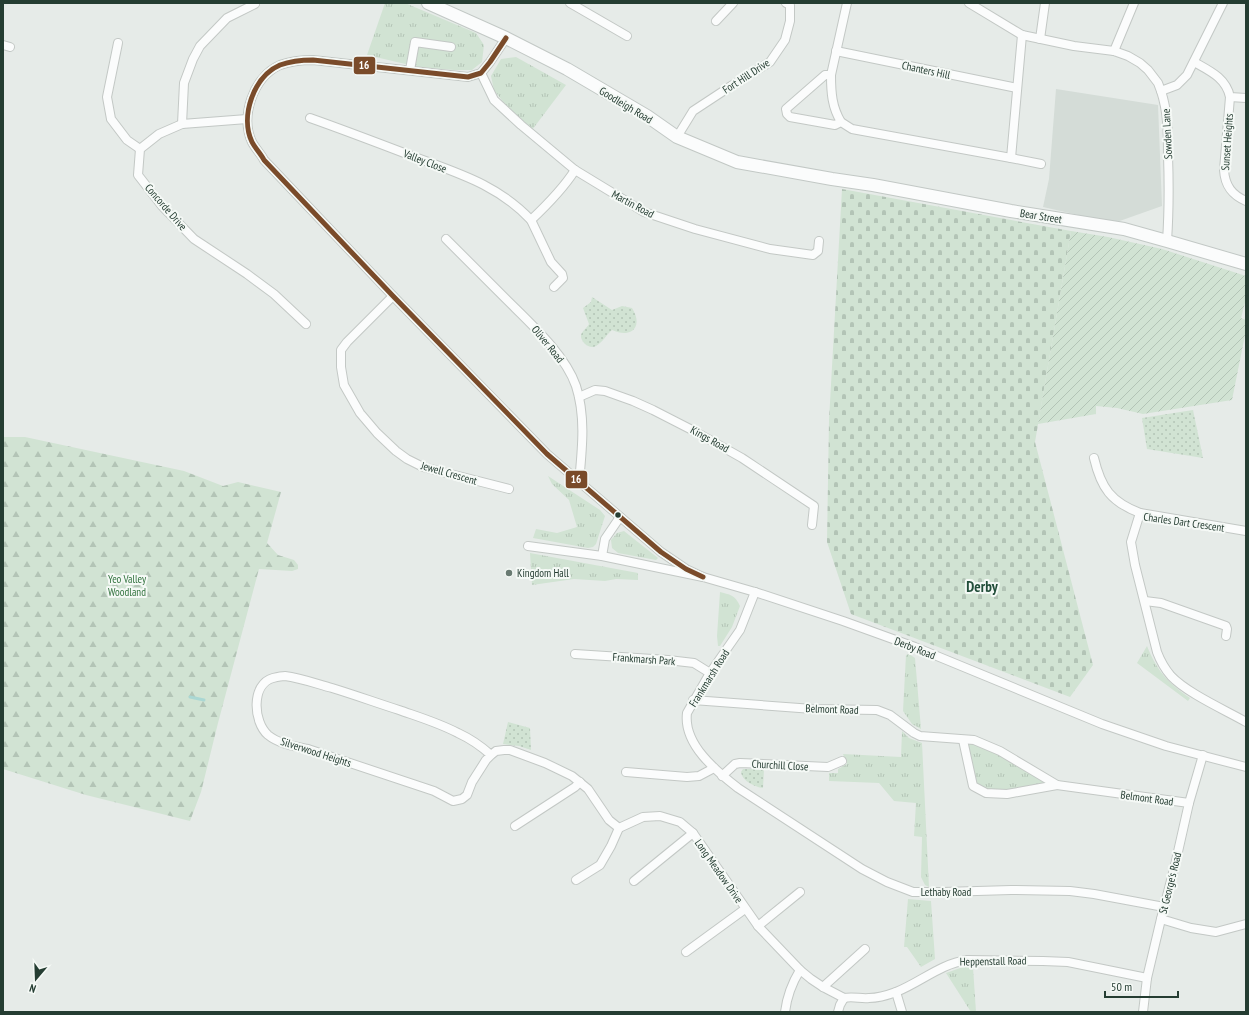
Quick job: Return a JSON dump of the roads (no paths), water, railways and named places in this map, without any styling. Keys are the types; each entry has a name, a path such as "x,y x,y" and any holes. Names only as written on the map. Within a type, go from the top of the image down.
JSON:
{"street":[{"name":"Goodleigh Road","path":"428,3 506,38 566,69 615,97 677,137 737,162 832,179"},
{"path":"570,3 627,36"},
{"path":"716,21 733,3"},
{"name":"Fort Hill Drive","path":"677,137 693,111 770,62 785,40 790,21 790,5 786,3"},
{"path":"846,3 831,75 833,105 841,122 852,129 1041,164"},
{"path":"969,3 1022,35 1074,46 1114,51 1128,56 1140,63 1154,78 1161,91 1177,85 1184,79 1223,3"},
{"path":"1040,39 1045,3"},
{"path":"1114,51 1134,3"},
{"path":"182,124 184,83 193,59 200,46 227,18 255,4"},
{"path":"1011,158 1022,35"},
{"path":"506,38 481,73 468,77 313,60 294,61 278,66 266,75 258,85 249,102 247,119 252,142 264,160 393,296 547,454 671,559 703,577"},
{"path":"410,70 415,42 451,47"},
{"path":"118,43 107,96 111,119 127,140 140,149 159,134 182,124 247,119"},
{"name":"Chanters Hill","path":"836,51 1017,88"},
{"path":"1194,62 1220,78 1227,87 1230,96 1246,98"},
{"name":"Martin Road","path":"481,73 494,100 521,125 576,170 644,212 695,229 770,249 813,255 818,251 820,241"},
{"path":"831,75 825,75 786,108 787,114 790,117 819,123 835,125 841,122"},
{"name":"Sowden Lane","path":"1161,91 1166,109 1168,128 1169,192 1167,241"},
{"name":"Sunset Heights","path":"1230,96 1224,170 1225,179 1226,184 1232,192 1246,201"},
{"name":"Valley Close","path":"310,118 478,181 506,198 522,210 531,220 551,262 562,274 563,278 554,287"},
{"name":"Concorde Drive","path":"140,149 138,175 162,206 194,239 248,274 274,294 306,324"},
{"path":"531,220 557,196 568,183 576,170"},
{"name":"Bear Street","path":"832,179 873,185 1011,211 1124,229 1246,264"},
{"name":"Oliver Road","path":"446,239 538,330 564,363 575,384 579,397 582,417 583,444 579,482"},
{"name":"Jewell Crescent","path":"393,296 347,342 341,350 341,367 344,385 360,413 377,434 406,459 423,467 509,489"},
{"name":"Kings Road","path":"579,397 595,390 605,391 633,401 694,430 742,458 814,506 812,525"},
{"path":"1094,458 1098,476 1106,491 1126,508 1140,513"},
{"name":"Charles Dart Crescent","path":"1246,531 1140,513 1131,542 1156,652 1161,661 1171,676 1181,684 1194,693 1246,722"},
{"path":"602,556 605,539 620,517"},
{"name":"Derby Road","path":"528,546 602,556 703,577 755,592 915,647 1102,724 1166,746 1246,767"},
{"name":"Frankmarsh Road","path":"714,768 699,751 687,726 687,713 710,673 740,630 755,592"},
{"path":"1145,602 1161,603 1226,626 1228,629 1226,636"},
{"name":"Frankmarsh Park","path":"575,654 694,663 710,673"},
{"name":"Silverwood Heights","path":"283,676 294,677 351,694 446,727 476,742 491,754 472,782 467,795 462,799 453,801 434,791 308,748 287,744 270,736 264,731 260,723 257,711 257,700 260,689 269,679 283,676"},
{"name":"Belmont Road","path":"694,700 813,709 877,710 890,715 920,736 974,740 1000,751 1057,786"},
{"name":"Belmont Road","path":"963,740 973,786 986,793 1007,794 1057,786 1189,803"},
{"path":"491,754 496,751 515,751 572,776 588,789 609,820 619,828 600,865 576,880"},
{"name":"St George's Road","path":"1142,1012 1147,978 1161,919 1189,803 1203,755"},
{"name":"Churchill Close","path":"722,776 735,764 740,763 828,767 842,761"},
{"path":"626,772 687,777 699,776 714,768"},
{"name":"Lethaby Road","path":"714,768 738,788 862,870 913,892 1010,890 1070,891 1164,907"},
{"path":"516,826 575,787 580,782"},
{"name":"Long Meadow Drive","path":"619,828 643,817 660,816 680,822 693,833 758,926 800,970 823,987 844,998"},
{"name":"Long Meadow Drive","path":"634,881 693,833"},
{"path":"758,926 800,892"},
{"name":"Long Meadow Drive","path":"686,952 745,909"},
{"path":"1161,919 1190,928 1216,932 1246,924"},
{"path":"823,987 866,949"},
{"name":"Heppenstall Road","path":"844,998 869,998 896,992 944,966 967,960 1063,962 1147,978"},
{"path":"785,1012 788,996 800,970"},
{"path":"896,992 902,1012"},
{"path":"838,1012 844,998"}],"waterway":[{"path":"190,697 204,700"}],"place":[{"name":"Kingdom Hall","path":"509,573"}],"district":[{"name":"Derby","path":"982,587"}],"park label":[{"name":"Yeo Valley Woodland","path":"127,585"}]}
